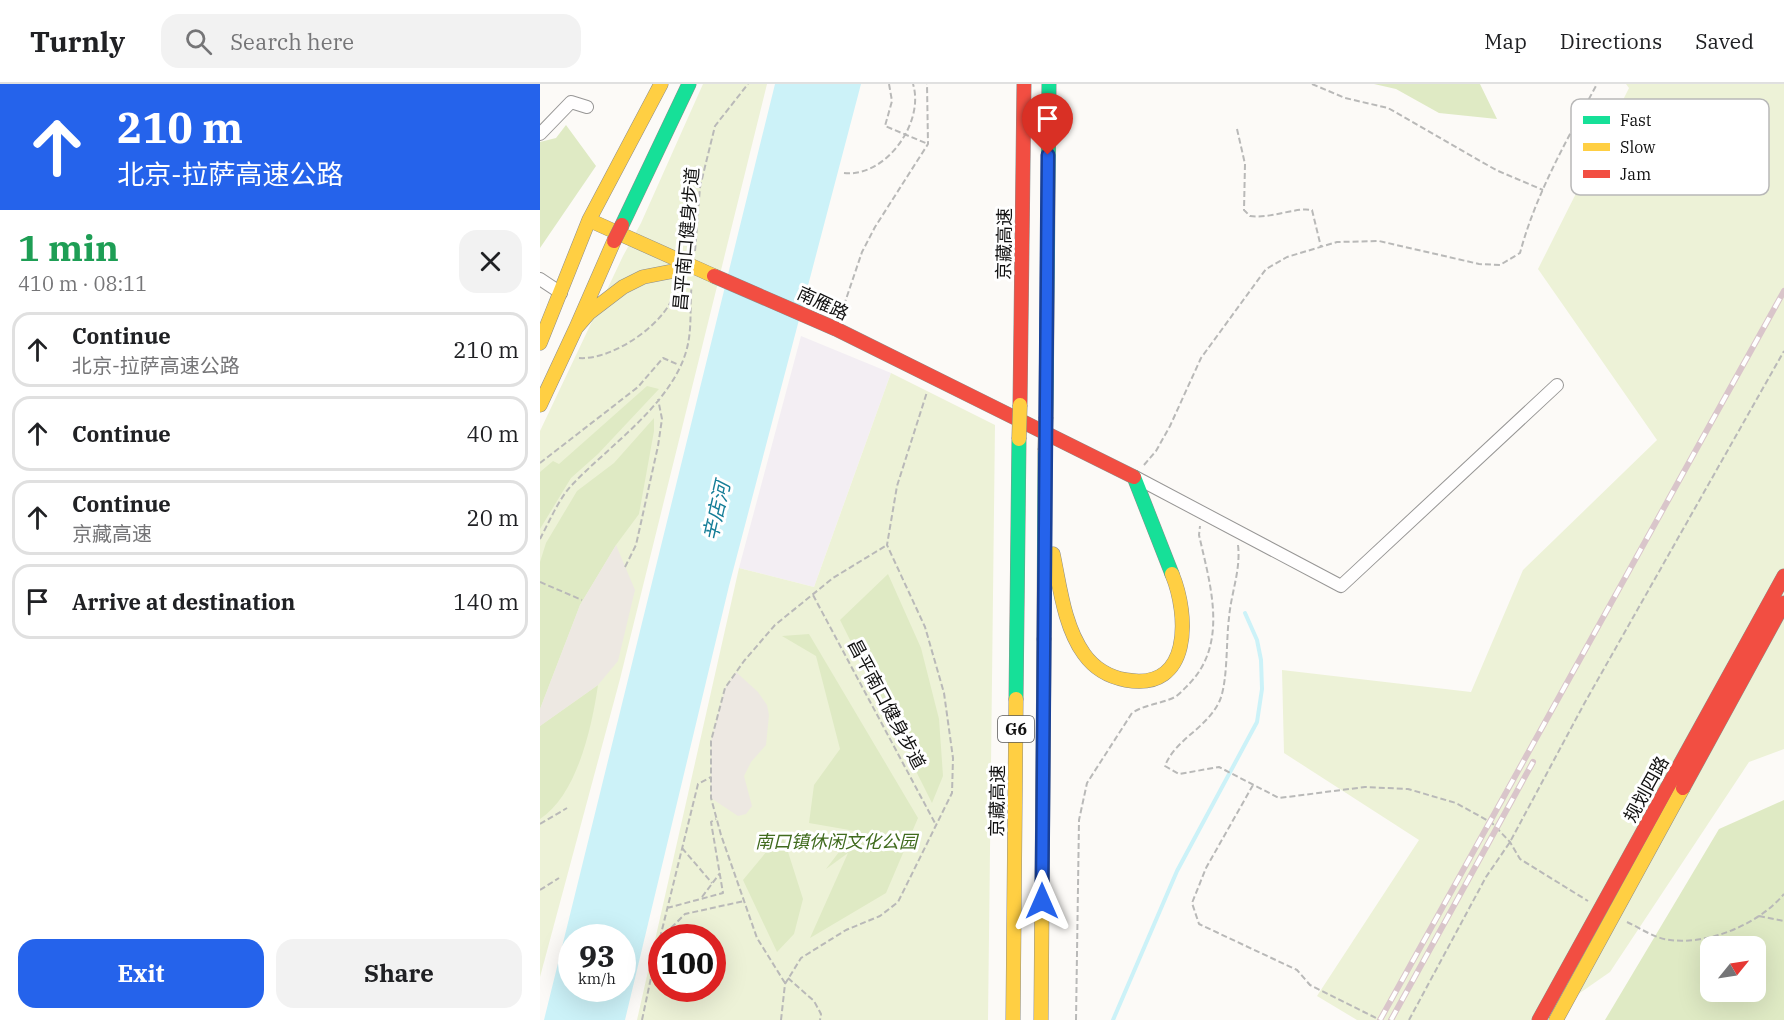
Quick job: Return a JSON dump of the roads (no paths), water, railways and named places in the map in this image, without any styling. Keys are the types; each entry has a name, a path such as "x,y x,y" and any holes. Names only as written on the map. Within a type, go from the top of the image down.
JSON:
{"main road":[{"path":"540,343 589,220 662,84"},
{"path":"576,328 614,241 689,84"},
{"name":"京藏高速","path":"1013,1020 1024,84"},
{"name":"G6","path":"1041,1020 1049,84"},
{"path":"589,220 694,267"},
{"name":"南雁路","path":"540,405 576,328 597,306 623,286 643,277 678,268 694,267 836,329 1134,477"},
{"path":"1045,520 1064,596 1083,654 1098,670 1115,678 1134,681 1164,672 1178,654 1184,633 1182,597 1134,477"},
{"name":"规划四路","path":"1539,1020 1784,576"},
{"name":"规划四路","path":"1556,1020 1784,603"}],"street":[{"path":"540,134 571,102 587,107"},
{"path":"540,279 561,293"},
{"path":"1134,477 1341,586 1557,385"}],"water":[{"name":"辛店河","path":"775,84 861,84 729,586 636,974 636,924 568,924"},
{"path":"558,963 558,1002 629,1002 625,1020 544,1020"}],"waterway":[{"path":"1113,1020 1177,871 1257,722 1262,689 1261,660 1257,640 1245,613"}],"railway":[{"path":"1380,1020 1784,291"},
{"path":"1391,1020 1533,762"}],"park label":[{"name":"南口镇休闲文化公园","path":"836,841"}]}
